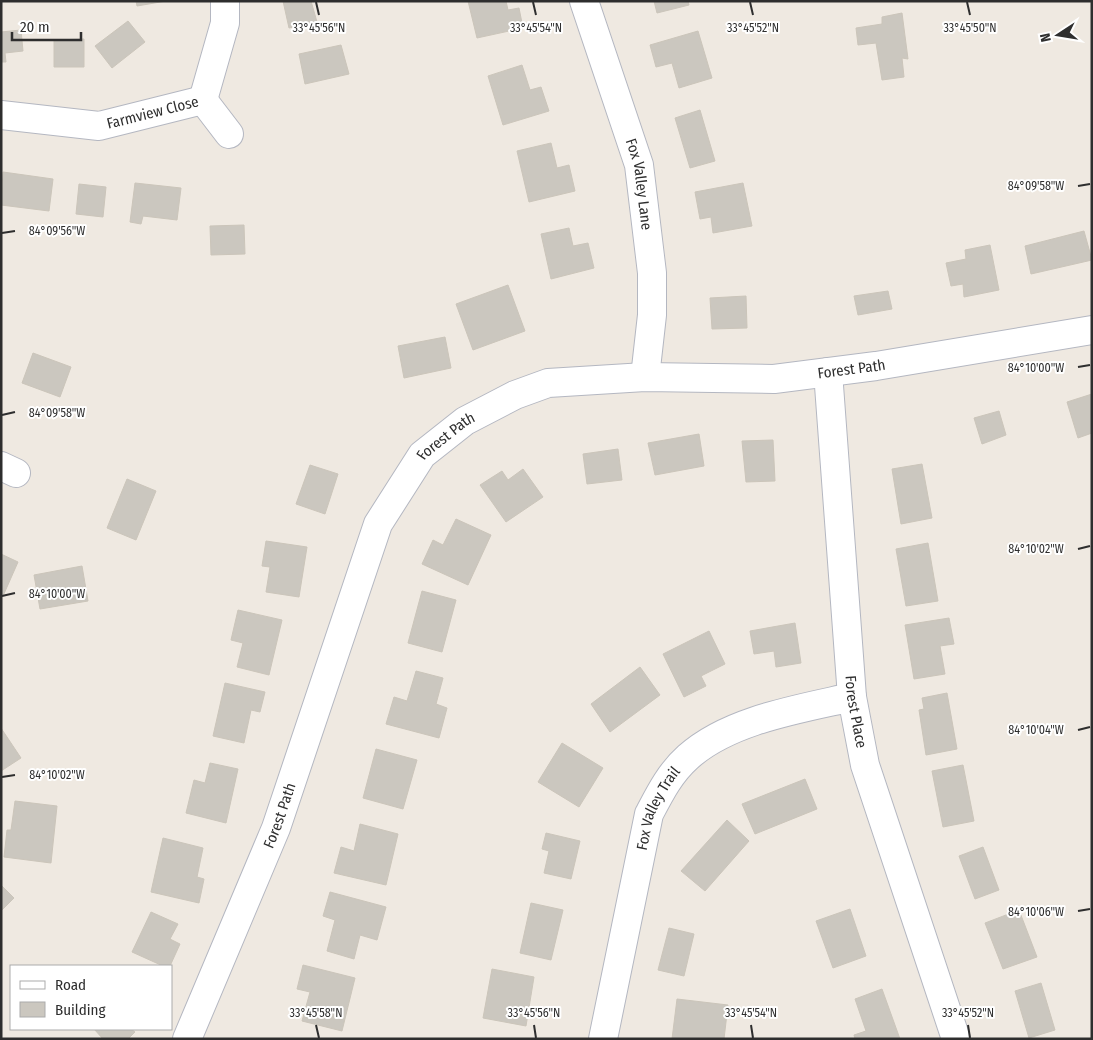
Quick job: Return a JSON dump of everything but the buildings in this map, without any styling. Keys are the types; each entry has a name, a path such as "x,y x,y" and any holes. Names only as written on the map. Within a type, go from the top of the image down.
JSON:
{"street":[{"name":"Farmview Close","path":"1,115 99,126 203,100 225,23 225,1"},
{"name":"Fox Valley Lane","path":"584,1 639,165 652,272 652,314 645,377"},
{"path":"203,100 230,134"},
{"name":"Forest Path","path":"187,1039 276,828 378,524 422,455 465,421 515,395 548,383 645,377 774,379 1038,340 1092,330"},
{"name":"Forest Place","path":"828,372 852,697 865,765 956,1039"},
{"name":"Fox Valley Trail","path":"603,1039 649,814 665,783 687,757 715,737 783,713 852,697"}]}
